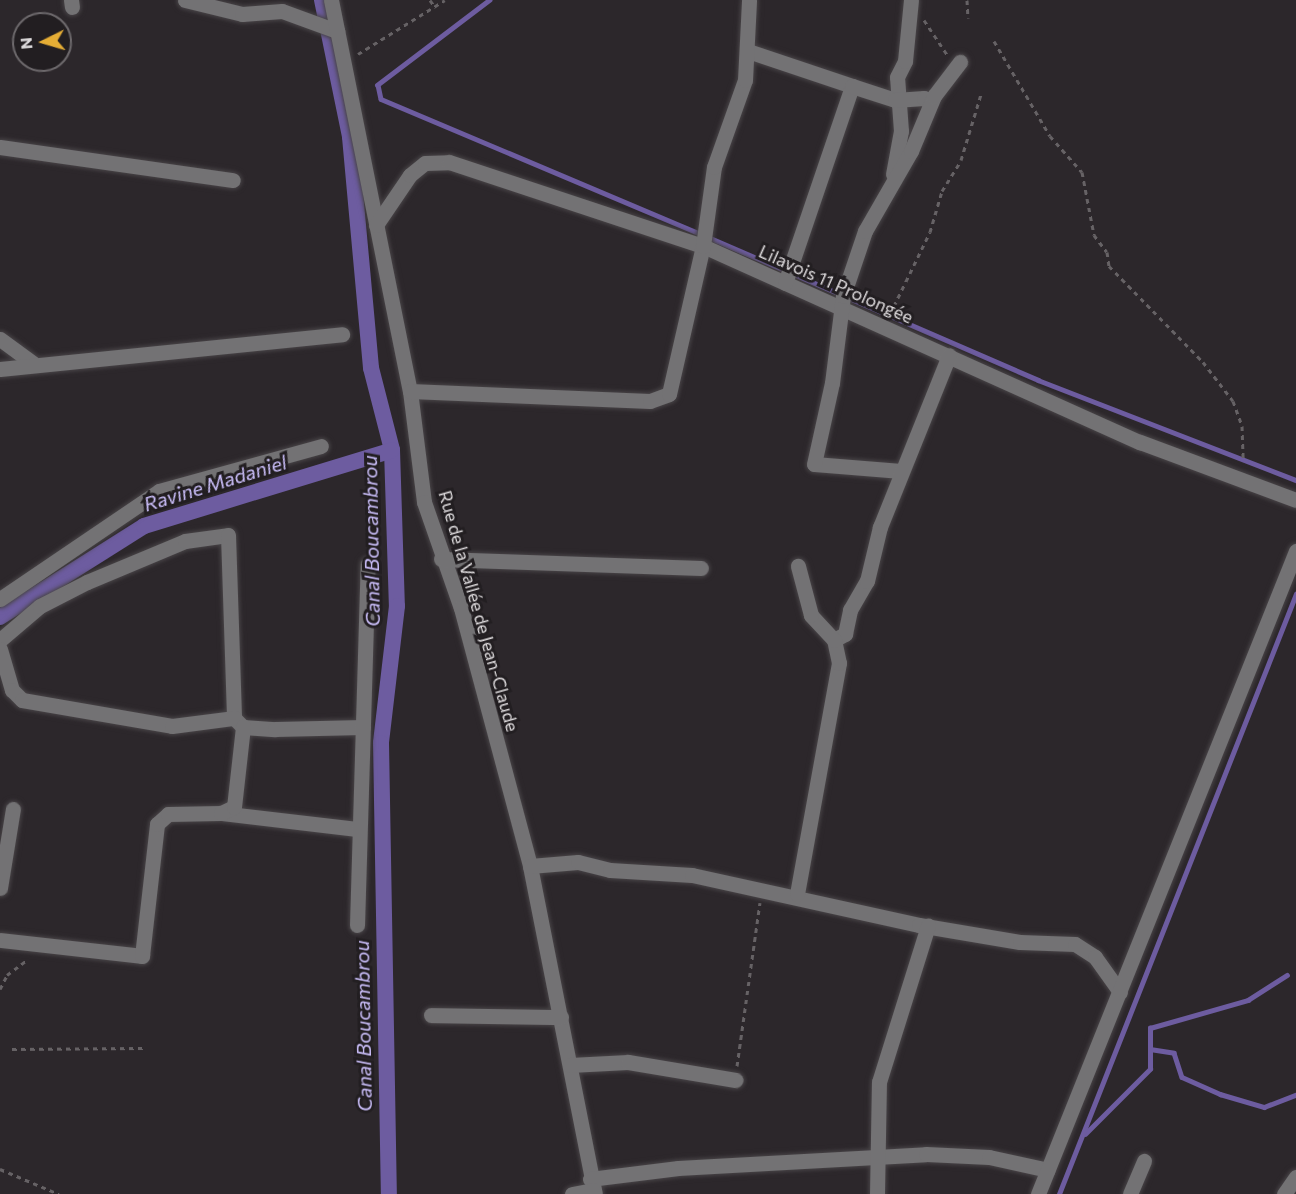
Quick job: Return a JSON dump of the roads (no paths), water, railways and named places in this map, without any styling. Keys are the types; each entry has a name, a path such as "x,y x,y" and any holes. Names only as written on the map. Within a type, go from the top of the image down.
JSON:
{"street":[{"path":"184,0 242,14 282,11 337,30"},
{"name":"Rue de la Vallée de Jean-Claude","path":"331,0 410,391 424,502 441,559 461,608 530,866 593,1188"},
{"path":"410,391 662,400 669,394 703,246 714,167 746,80 749,0"},
{"path":"891,186 901,131 897,77 905,61 911,2"},
{"path":"748,51 898,100 924,98 930,103"},
{"path":"902,471 814,464 842,308 865,231 891,186 930,103 958,65"},
{"path":"785,283 852,86"},
{"path":"0,147 233,180"},
{"name":"Lilavois 11 Prolongée","path":"376,225 410,175 425,163 449,162 703,246 1140,442 1296,500"},
{"path":"0,369 342,334"},
{"path":"0,339 34,364"},
{"path":"834,640 845,634 850,610 867,581 902,471 949,355"},
{"path":"0,599 159,491 321,446"},
{"path":"0,640 40,606 87,582 185,542 228,535 239,722 239,788 234,807 221,813"},
{"path":"1038,1194 1296,551"},
{"path":"441,559 701,568"},
{"path":"357,925 358,829 368,564"},
{"path":"797,894 839,663 834,640 811,615 798,566"},
{"path":"0,649 12,690 22,700 172,726 239,722 363,727"},
{"path":"0,888 13,809"},
{"path":"0,940 47,943 142,956 157,825 168,814 188,810 358,829"},
{"path":"530,866 578,862 610,870 692,875 761,893 797,894 928,926 1020,942 1074,944 1095,957 1120,992"},
{"path":"877,1194 879,1082 928,926"},
{"path":"431,1015 561,1017"},
{"path":"570,1065 628,1062 735,1080"},
{"path":"572,1194 688,1167 958,1155 1048,1170"},
{"path":"1130,1194 1144,1161"},
{"path":"1284,1194 1296,1177"}],"waterway":[{"name":"Canal Boucambrou","path":"322,0 350,137 371,368 392,450 397,606 381,743 389,1194"},
{"path":"490,0 378,85 381,99 700,234"},
{"path":"708,237 1038,380 1296,480"},
{"name":"Ravine Madaniel","path":"0,617 144,526 392,450"},
{"path":"1059,1194 1296,594"},
{"path":"1085,1134 1150,1069 1150,1028 1248,1000 1287,975"},
{"path":"1150,1049 1174,1053 1182,1077 1220,1094 1264,1107 1296,1095"}]}
